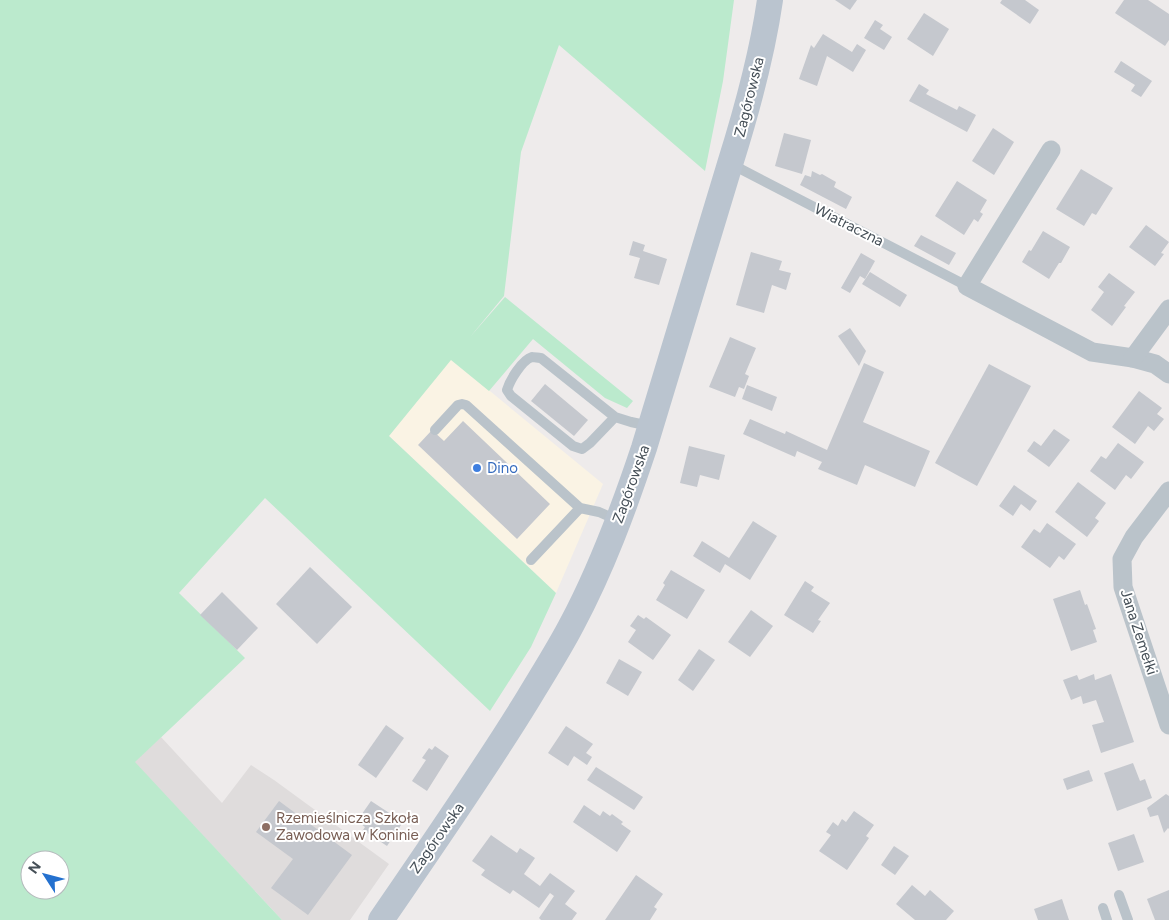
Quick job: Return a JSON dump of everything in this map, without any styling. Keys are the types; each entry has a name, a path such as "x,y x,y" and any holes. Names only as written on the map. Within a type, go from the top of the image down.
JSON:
{"street":[{"name":"Zagórowska","path":"381,920 464,800 505,736 573,623 597,572 632,484 651,426 742,126 766,28 770,0"},
{"path":"967,286 1052,150"},
{"name":"Wiatraczna","path":"967,286 1092,352 1133,358 1155,364 1169,374"},
{"path":"1133,358 1169,309"},
{"name":"Jana Zemełki","path":"1169,490 1134,537 1122,559 1123,587 1169,725"}],"lane":[{"name":"Wiatraczna","path":"730,164 967,286"},
{"path":"615,417 582,448 573,446 511,396 507,390 510,380 524,362 532,357 540,358 615,417 651,426"},
{"path":"435,430 458,405 466,405 580,508 599,512 618,520"},
{"path":"531,560 580,508"},
{"path":"1120,895 1128,920"},
{"path":"1103,908 1107,920"}],"shaded area":[{"path":"451,359 603,484 556,593 389,436"},
{"name":"Rzemieślnicza Szkoła Zawodowa w Koninie","path":"161,737 222,803 251,765 389,864 350,920 282,920 134,762"}],"green space":[{"path":"0,0 734,0 723,81 705,171 559,45 521,152 504,296 470,337 505,297 633,401 627,408 605,398 533,339 489,391 451,360 389,436 556,593 531,647 490,711 265,498 179,593 245,658 135,762 282,920 0,920"}],"building":[{"path":"835,0 857,0 850,10"},
{"path":"1002,0 1025,0 1039,10 1030,24 1000,3"},
{"path":"1124,0 1148,0 1169,14 1169,40 1165,46 1115,13"},
{"path":"924,13 949,29 933,56 907,39"},
{"path":"875,20 883,25 880,29 892,37 884,50 864,38"},
{"path":"823,34 852,52 857,44 866,50 853,72 827,56 817,86 799,79 811,45 814,48"},
{"path":"1121,61 1152,81 1141,97 1131,91 1135,85 1114,72"},
{"path":"919,84 929,90 926,94 957,110 959,106 976,115 967,132 909,101"},
{"path":"993,128 1014,142 994,175 972,161"},
{"path":"784,133 811,140 802,174 775,166"},
{"path":"1081,169 1113,188 1096,215 1092,213 1084,226 1056,209"},
{"path":"812,171 836,182 834,187 852,197 846,209 800,185 805,175 811,177"},
{"path":"957,181 987,200 980,212 983,214 978,222 974,219 964,235 935,216"},
{"path":"1146,225 1169,242 1161,253 1164,254 1155,266 1129,247"},
{"path":"1043,231 1070,247 1049,279 1022,262"},
{"path":"921,235 956,253 949,265 914,246"},
{"path":"633,241 645,245 643,251 667,259 659,285 634,278 640,258 629,255"},
{"path":"751,252 782,261 779,270 791,273 786,290 772,285 764,313 736,305"},
{"path":"861,253 875,261 865,279 860,276 850,293 841,288"},
{"path":"870,272 907,295 900,307 862,284"},
{"path":"1109,273 1135,292 1112,326 1091,310 1104,292 1098,287"},
{"path":"850,328 866,351 859,366 838,336"},
{"path":"730,337 756,348 745,374 749,376 744,389 739,387 735,397 709,387"},
{"path":"864,363 884,372 863,422 930,451 915,487 865,465 857,485 818,469 822,462 797,451 795,457 743,434 750,419 785,434 786,431 827,450"},
{"path":"989,364 1031,386 977,486 935,463"},
{"path":"545,384 588,420 574,436 531,401"},
{"path":"747,385 777,397 772,411 742,399"},
{"path":"1139,391 1162,408 1157,414 1164,419 1154,431 1148,426 1135,444 1112,427"},
{"name":"Dino","path":"463,421 550,504 517,539 418,445 432,430 444,441"},
{"path":"1054,429 1070,440 1049,467 1027,451 1034,441 1041,446"},
{"path":"1118,443 1144,462 1131,479 1126,475 1115,490 1090,471 1101,456 1106,459"},
{"path":"689,446 725,455 719,480 700,475 697,487 680,483"},
{"path":"1078,482 1106,503 1095,518 1099,521 1087,537 1055,512"},
{"path":"1014,485 1037,501 1030,511 1021,504 1013,516 999,506"},
{"path":"753,521 777,536 750,580 725,564 720,573 693,556 702,541 729,558"},
{"path":"1047,523 1076,544 1064,560 1059,556 1050,568 1021,547 1034,529 1040,533"},
{"path":"310,567 352,607 317,644 276,604"},
{"path":"671,570 705,590 687,619 656,600"},
{"path":"805,581 814,587 811,591 830,603 818,620 821,621 813,633 784,615"},
{"path":"1080,590 1096,629 1093,630 1097,642 1071,651 1053,599"},
{"path":"222,592 258,628 237,650 200,615"},
{"path":"751,610 773,626 750,657 728,642"},
{"path":"638,615 644,619 646,617 671,635 653,660 628,642 636,630 630,626"},
{"path":"699,649 715,660 693,691 678,680"},
{"path":"619,659 642,672 628,696 606,683"},
{"path":"1094,674 1095,680 1111,674 1134,742 1101,753 1092,725 1104,722 1096,700 1083,704 1081,696 1071,700 1063,680 1077,675 1079,680"},
{"path":"386,725 404,738 376,778 358,765"},
{"path":"566,726 593,744 586,753 592,757 587,765 574,756 568,766 548,753"},
{"path":"435,746 449,756 427,791 412,781 426,760 422,758 429,748 432,750"},
{"path":"1133,763 1140,781 1145,779 1152,798 1117,811 1104,773"},
{"path":"596,767 643,797 634,810 587,780"},
{"path":"1089,770 1093,781 1067,790 1063,779"},
{"path":"1166,794 1169,796 1169,829 1164,833 1158,815 1150,817 1147,808"},
{"name":"Rzemieślnicza Szkoła Zawodowa w Koninie","path":"279,801 352,855 308,915 271,888 293,859 256,832"},
{"path":"371,801 403,822 387,846 363,830 365,827 357,821"},
{"path":"584,805 600,816 603,811 610,816 612,814 631,831 617,852 573,822"},
{"path":"854,811 874,825 866,836 869,838 847,870 819,851 831,835 826,832 833,822 838,826 842,819 846,822"},
{"path":"1134,834 1144,862 1118,871 1108,843"},
{"path":"491,835 517,853 520,848 535,858 524,874 540,886 550,873 575,891 565,904 577,913 572,920 541,920 539,918 554,896 550,893 539,908 513,890 510,894 481,875 485,870 472,861"},
{"path":"894,846 909,856 895,875 881,865"},
{"path":"636,875 663,894 654,907 657,909 650,920 605,920"},
{"path":"912,885 925,896 930,890 954,911 946,920 915,920 896,904"},
{"path":"1169,890 1169,920 1155,920 1147,899"},
{"path":"1062,899 1069,920 1038,920 1034,909"}],"place":[{"name":"Dino","path":"477,468"},
{"name":"Rzemieślnicza Szkoła Zawodowa w Koninie","path":"266,827"}]}
